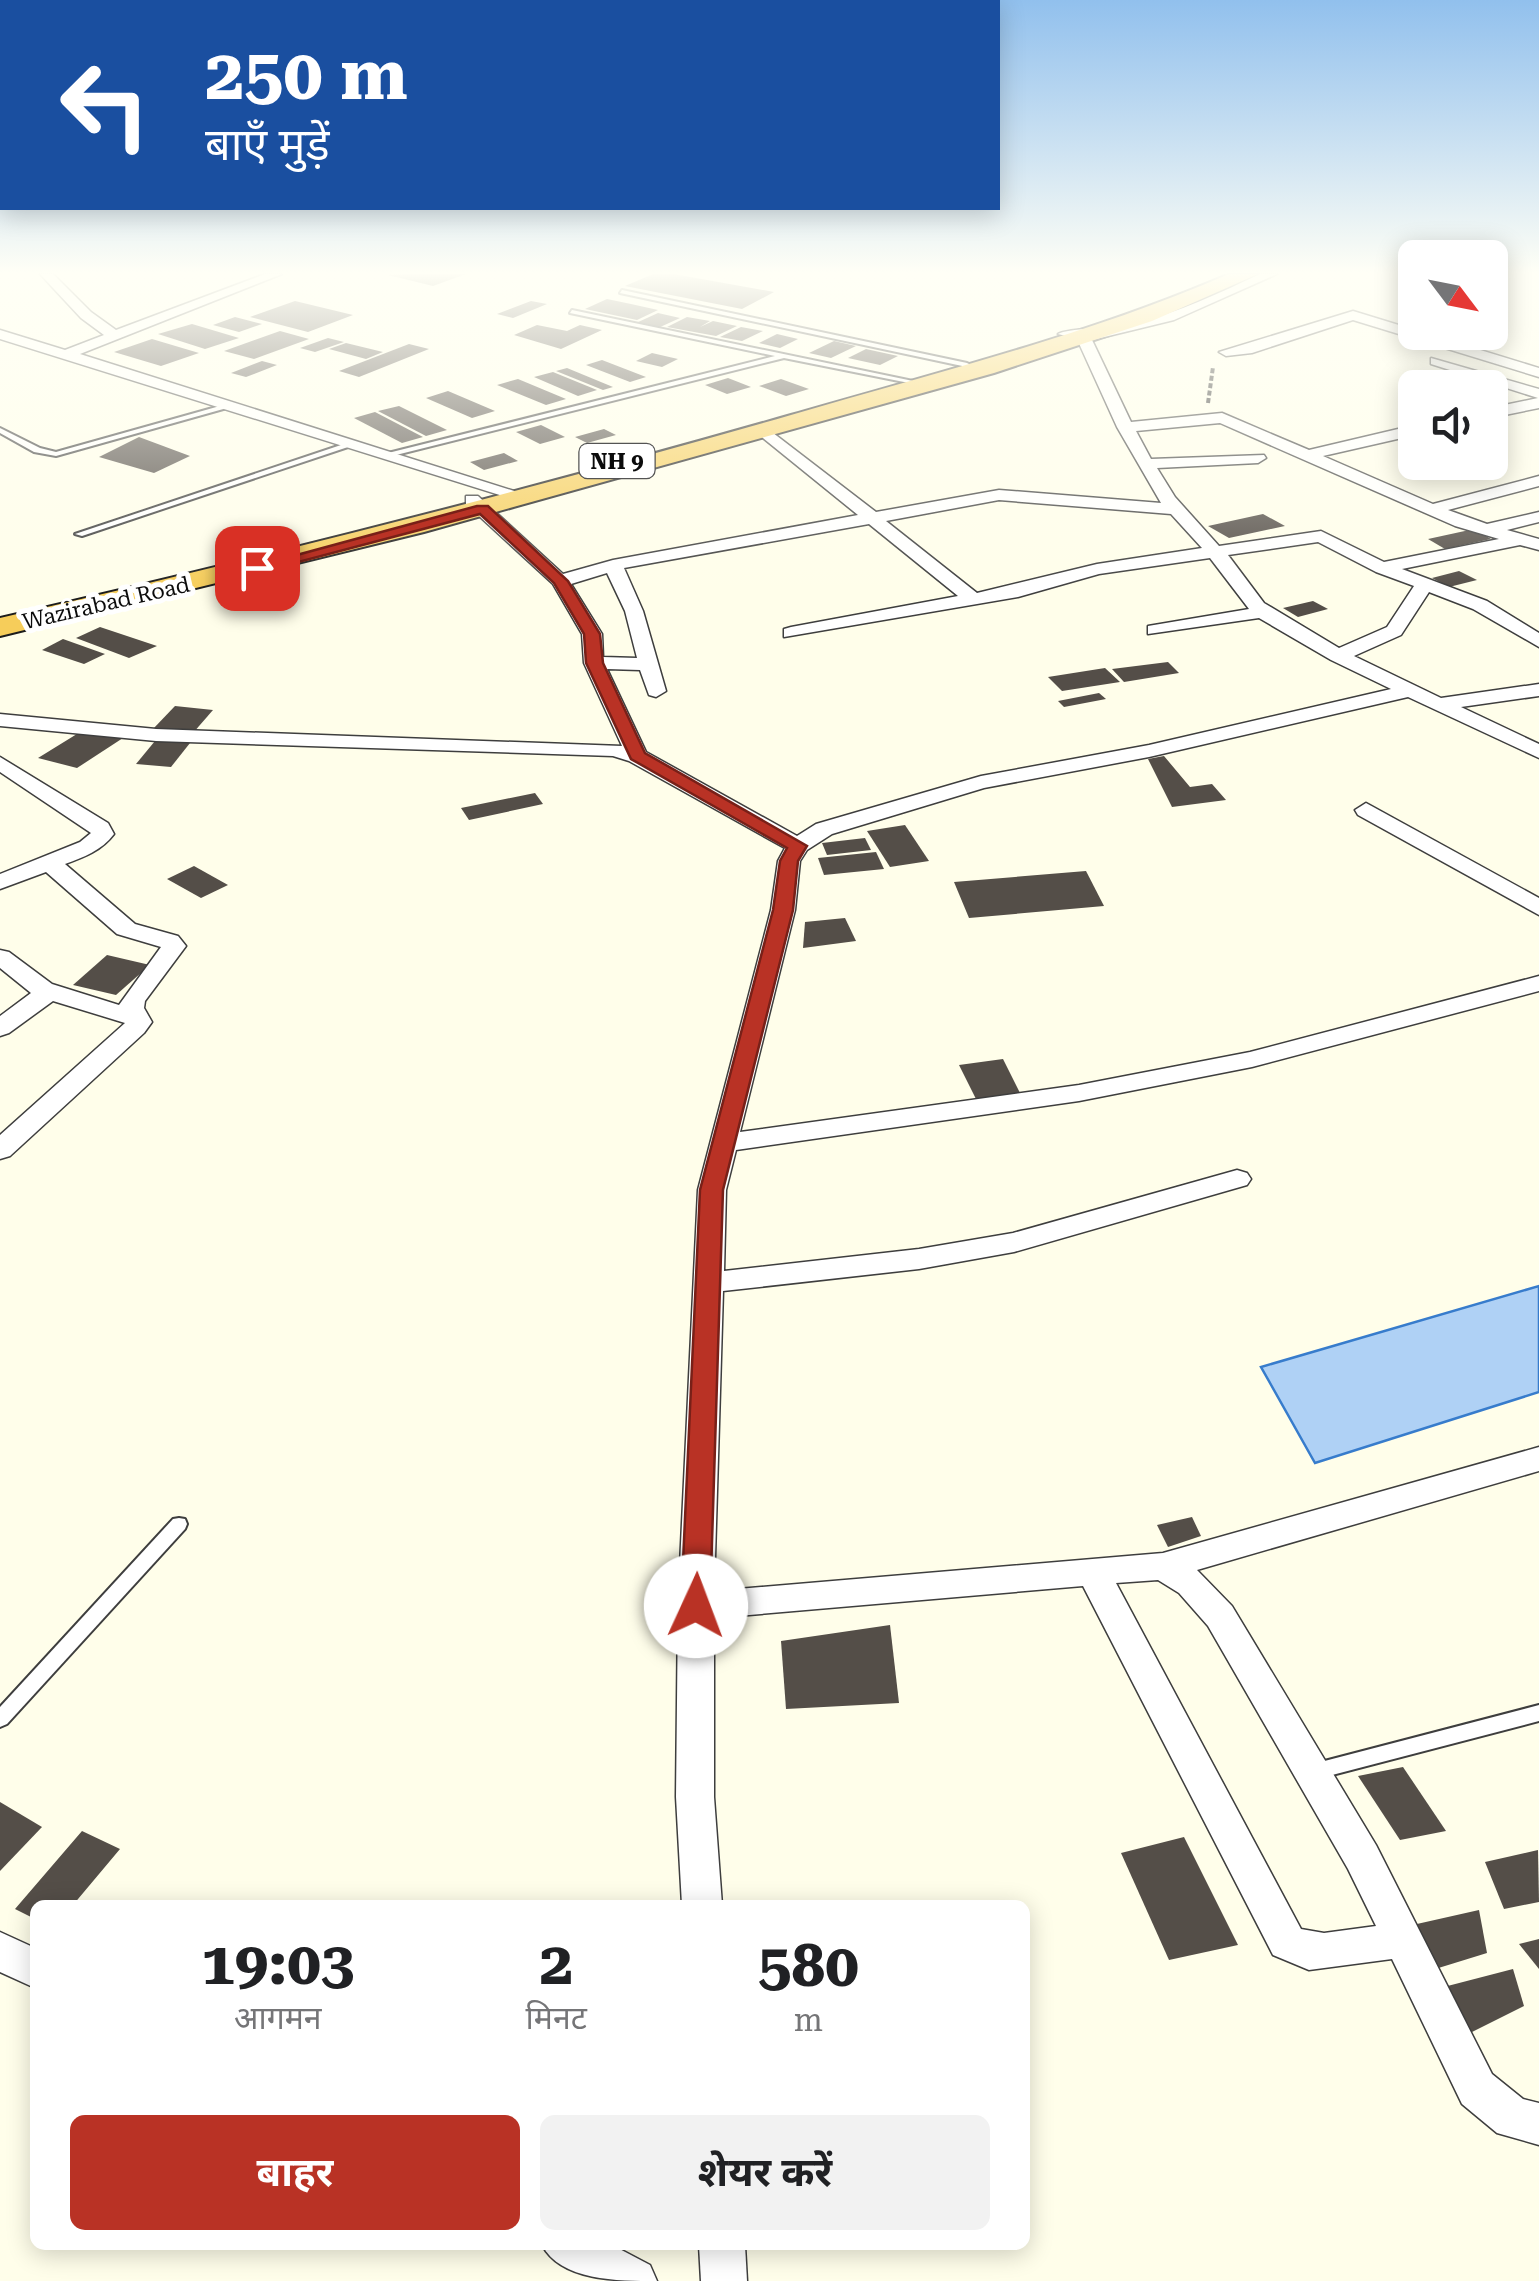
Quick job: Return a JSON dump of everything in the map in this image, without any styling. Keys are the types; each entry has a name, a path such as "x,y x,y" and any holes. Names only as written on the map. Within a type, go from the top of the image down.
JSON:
{"highway":[{"name":"Wazirabad Road","path":"0,627 257,568 907,380"},
{"name":"Wazirabad Road","path":"0,616 166,580 764,432 931,380"}],"street":[{"path":"150,380 391,456 496,499 560,581 592,634 594,663 637,756"},
{"path":"1100,380 1176,509 1263,612 1338,656 1539,752"},
{"path":"1497,380 1539,394"},
{"path":"1508,409 1539,403"},
{"path":"1125,426 1222,418 1486,530 1530,542"},
{"path":"764,432 973,600"},
{"path":"1308,455 1398,434"},
{"path":"1146,464 1258,458"},
{"path":"1432,508 1539,481"},
{"path":"560,581 613,566 1012,494 1176,509"},
{"path":"1486,530 1539,517"},
{"path":"792,632 973,600 1072,574 1321,536 1382,568 1480,605 1539,641"},
{"path":"1382,568 1530,542"},
{"path":"613,566 634,610 652,664 656,691"},
{"path":"1338,656 1394,631 1424,585"},
{"path":"1155,630 1263,612"},
{"path":"594,663 652,664"},
{"path":"702,1900 694,1797 696,1606 712,1190 783,910 789,861 798,846 824,829 981,782 1160,749 1412,690"},
{"path":"1438,704 1539,690"},
{"path":"0,720 156,735 593,748 637,756 798,846"},
{"path":"0,763 100,828 103,834 96,843 0,882"},
{"path":"1366,810 1539,908"},
{"path":"49,863 131,932 174,943 132,1000 131,1008 138,1019"},
{"path":"0,956 44,990 138,1019"},
{"path":"724,1143 1079,1093 1233,1063 1539,983"},
{"path":"0,1028 45,995 44,990"},
{"path":"0,1150 135,1028 138,1019"},
{"path":"707,1283 986,1248 1059,1232 1237,1179"},
{"path":"696,1606 1163,1566 1539,1459"},
{"path":"1163,1566 1190,1583 1220,1616 1362,1857 1478,2089 1512,2118 1539,2124"},
{"path":"1092,1571 1286,1942 1311,1954 1403,1939"},
{"path":"0,1950 30,1966"},
{"path":"575,2250 634,2281"},
{"path":"722,2250 724,2281"}],"lane":[{"path":"391,456 686,380"},
{"path":"0,430 37,450 56,454 230,406"},
{"path":"80,534 350,445"},
{"path":"0,1719 179,1524"},
{"path":"1312,1772 1539,1713"}],"path":[{"path":"1210,380 1206,398 1222,418"}],"water":[{"path":"1539,1286 1539,1392 1315,1463 1261,1367"}],"building":[{"path":"521,380 566,399 546,405 497,385"},
{"path":"542,380 574,380 597,390 578,396"},
{"path":"579,380 597,380 613,387 603,390"},
{"path":"734,380 751,387 727,394 705,385"},
{"path":"785,380 809,389 786,396 759,386"},
{"path":"448,391 495,411 472,418 426,398"},
{"path":"399,406 447,430 426,436 378,411"},
{"path":"375,412 423,437 402,443 354,418"},
{"path":"541,425 565,437 540,444 516,432"},
{"path":"604,429 616,435 587,443 575,437"},
{"path":"139,437 190,456 154,473 99,457"},
{"path":"504,453 518,461 484,470 470,462"},
{"path":"1263,514 1285,526 1229,538 1208,526"},
{"path":"1474,529 1491,539 1445,549 1428,539"},
{"path":"1459,571 1477,580 1449,587 1432,578"},
{"path":"1313,601 1328,609 1298,617 1283,608"},
{"path":"100,627 157,646 129,658 76,638"},
{"path":"63,639 105,654 84,664 42,650"},
{"path":"1168,662 1179,673 1124,682 1112,669"},
{"path":"1105,668 1120,682 1062,691 1048,677"},
{"path":"1099,693 1106,699 1064,707 1058,701"},
{"path":"175,706 213,710 193,733 153,729"},
{"path":"85,729 123,738 77,768 38,758"},
{"path":"155,741 190,743 171,767 136,764"},
{"path":"1164,756 1190,787 1212,784 1226,800 1172,807 1148,759"},
{"path":"535,793 543,804 469,820 461,808"},
{"path":"905,825 929,861 890,867 867,831"},
{"path":"865,838 871,850 827,855 822,843"},
{"path":"876,852 884,869 824,875 818,858"},
{"path":"194,866 228,885 201,898 167,879"},
{"path":"1086,871 1104,906 969,918 954,882"},
{"path":"845,918 856,941 803,948 805,922"},
{"path":"107,955 150,965 116,995 73,985"},
{"path":"1003,1059 1020,1093 976,1099 959,1065"},
{"path":"1192,1517 1201,1536 1168,1547 1157,1525"},
{"path":"890,1625 899,1703 786,1709 781,1641"},
{"path":"1403,1767 1446,1831 1400,1840 1358,1776"},
{"path":"0,1802 42,1827 0,1871"},
{"path":"82,1831 120,1849 77,1900 30,1900 30,1916 15,1909"},
{"path":"1184,1837 1238,1945 1169,1960 1121,1853"},
{"path":"1538,1850 1539,1902 1504,1909 1485,1862"},
{"path":"1479,1910 1487,1953 1432,1970 1408,1926"},
{"path":"1539,1939 1539,1969 1519,1944"},
{"path":"1513,1969 1524,2006 1470,2033 1436,1989"}],"route":[{"path":"257,568 482,509 560,581 592,634 594,663 637,756 798,846 789,861 783,910 712,1190 696,1606"}]}
